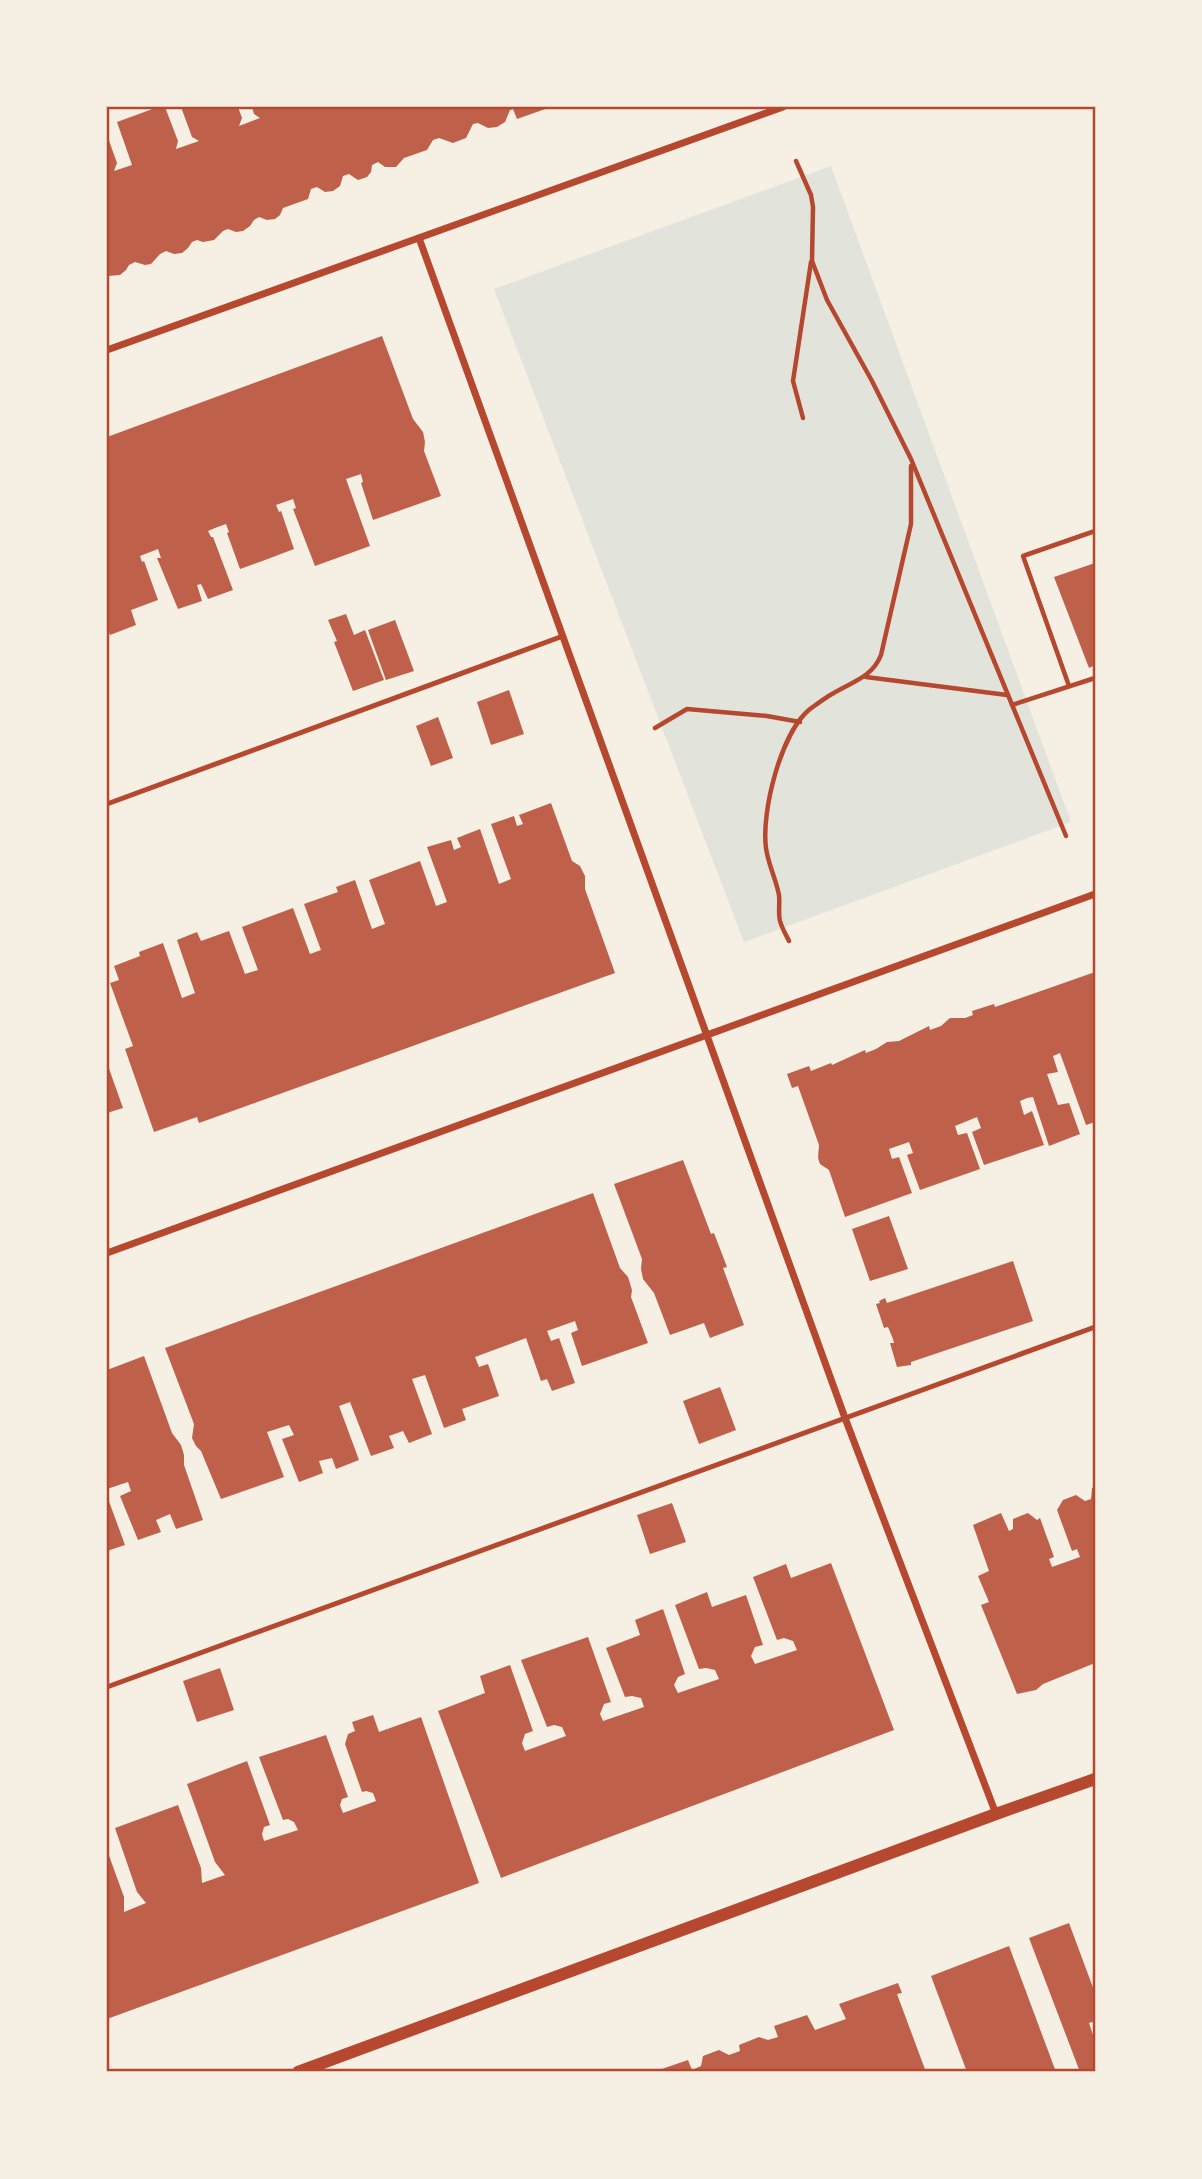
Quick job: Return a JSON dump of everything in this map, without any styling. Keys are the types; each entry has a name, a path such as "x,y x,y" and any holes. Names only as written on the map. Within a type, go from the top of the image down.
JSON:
{"street":[{"path":"107,349 783,107"},
{"path":"419,238 845,1418 996,1814"},
{"path":"107,1253 1095,894"},
{"path":"298,2072 1095,1779"}],"lane":[{"path":"107,804 563,636"},
{"path":"107,1687 1095,1327"}],"path":[{"path":"796,161 811,195 813,207 812,261 793,381 803,418"},
{"path":"812,261 827,300 911,459 1066,836"},
{"path":"789,941 780,920 778,891 766,849 764,824 779,762 790,736 807,712 877,667 911,524 911,459"},
{"path":"1069,686 1023,556 1095,531"},
{"path":"865,677 1007,695"},
{"path":"1012,705 1095,678"},
{"path":"655,728 687,709 767,716 800,722"}],"shaded area":[{"path":"831,166 1071,822 744,942 494,289"}],"building":[{"path":"165,107 178,141 176,149 199,141 192,137 181,107 238,107 242,118 239,126 260,118 254,114 252,107 551,107 517,119 513,109 510,110 505,122 497,127 488,128 478,123 473,124 466,138 453,143 439,138 433,140 427,150 404,158 396,167 385,167 378,162 372,165 367,177 358,180 349,174 343,176 340,186 333,191 325,192 317,187 311,189 308,199 283,208 275,219 259,217 243,231 228,229 214,240 192,242 182,253 166,251 151,264 135,262 120,275 108,276 107,135 117,163 114,171 132,165 117,122"},
{"path":"382,336 413,419 423,432 424,451 441,496 373,520 361,483 361,474 346,479 370,546 315,566 293,509 296,508 293,499 276,505 279,512 281,511 294,549 265,560 240,569 226,524 208,531 213,537 233,590 208,599 201,584 197,585 202,601 178,609 157,558 161,558 158,549 140,556 158,600 131,610 136,625 110,635 107,626 107,437"},
{"path":"1095,563 1095,665 1089,668 1054,577"},
{"path":"346,614 354,635 365,630 384,680 353,691 328,620"},
{"path":"395,620 414,671 386,680 368,630"},
{"path":"509,690 524,734 491,745 477,702"},
{"path":"438,717 453,758 431,766 416,726"},
{"path":"551,803 572,861 580,866 585,876 585,889 615,973 199,1123 197,1117 154,1132 125,1049 133,1046 110,983 119,980 114,966 163,943 182,998 195,993 177,940 197,932 201,941 229,931 245,974 258,970 242,927 293,908 310,954 321,950 304,904 338,892 336,887 355,880 372,929 385,924 369,880 420,861 436,906 447,902 427,847 451,840 454,850 461,847 457,838 480,829 499,884 511,879 491,824 514,816 517,826 523,824 519,815"},
{"path":"1095,972 1095,1122 1086,1125 1060,1053 1053,1056 1058,1072 1047,1074 1058,1105 1069,1103 1080,1134 1049,1146 1033,1097 1027,1098 1020,1101 1024,1115 1032,1111 1044,1145 984,1165 972,1132 981,1128 977,1117 955,1126 958,1135 967,1133 980,1169 920,1190 907,1155 913,1153 909,1142 889,1149 892,1159 899,1157 912,1193 845,1217 829,1170 820,1164 819,1145 798,1086 792,1088 787,1074 809,1066 811,1071 831,1063 832,1065 865,1050 866,1053 876,1049 887,1042 899,1041 929,1026 930,1030 941,1026 950,1018 965,1018 973,1015 972,1011 994,1004 995,1007"},
{"path":"107,1063 123,1108 107,1113"},
{"path":"683,1160 711,1234 714,1233 727,1267 723,1268 744,1325 710,1338 704,1323 670,1335 654,1293 643,1279 642,1259 614,1184"},
{"path":"593,1193 620,1268 628,1277 631,1297 648,1343 582,1366 571,1333 578,1330 575,1321 547,1331 551,1341 559,1338 575,1383 552,1391 547,1379 541,1381 526,1338 475,1357 479,1367 488,1364 499,1396 462,1409 466,1420 444,1428 425,1375 412,1379 432,1434 409,1443 403,1431 389,1436 394,1448 371,1456 350,1402 339,1406 359,1460 336,1469 332,1458 319,1461 323,1473 299,1482 282,1439 294,1435 289,1425 267,1432 284,1477 221,1499 201,1451 192,1438 194,1424 165,1348"},
{"path":"889,1216 908,1269 870,1281 852,1229"},
{"path":"1013,1261 1033,1321 911,1362 911,1365 897,1367 890,1343 894,1343 893,1339 888,1327 884,1328 876,1304 880,1303 879,1301 885,1298 887,1303"},
{"path":"144,1356 172,1433 181,1445 184,1465 203,1520 176,1529 170,1514 156,1520 161,1532 138,1540 120,1496 131,1491 128,1482 107,1489 107,1370"},
{"path":"720,1387 736,1430 699,1444 683,1401"},
{"path":"1095,1487 1095,1663 1043,1684 1036,1690 1017,1694 981,1605 989,1602 978,1576 989,1571 973,1525 1001,1513 1009,1531 1013,1529 1013,1519 1028,1513 1037,1520 1040,1518 1054,1557 1049,1559 1052,1567 1080,1557 1077,1549 1072,1551 1057,1510 1063,1500 1076,1495 1085,1501 1091,1499 1092,1488"},
{"path":"107,1496 125,1545 107,1551"},
{"path":"672,1503 686,1542 650,1554 637,1515"},
{"path":"831,1563 894,1730 501,1878 438,1711 485,1693 480,1676 510,1665 533,1731 525,1734 522,1743 525,1751 566,1736 562,1727 547,1727 521,1660 588,1637 611,1702 604,1704 600,1714 603,1721 644,1707 641,1698 625,1697 606,1648 640,1635 635,1620 663,1609 685,1674 678,1677 674,1685 678,1693 719,1679 715,1670 699,1669 675,1605 707,1592 712,1607 746,1595 763,1645 755,1647 751,1656 755,1664 797,1650 793,1641 784,1638 777,1640 753,1577 786,1564 791,1578"},
{"path":"220,1668 234,1710 197,1722 183,1681"},
{"path":"373,1715 379,1732 421,1717 479,1883 107,2019 107,1850 124,1897 124,1912 146,1903 137,1892 115,1828 178,1805 201,1868 202,1883 225,1875 215,1862 187,1784 247,1761 270,1825 264,1827 264,1841 298,1830 294,1822 283,1820 259,1757 326,1735 348,1797 342,1799 340,1805 343,1813 376,1801 373,1793 362,1792 345,1744 348,1734 355,1731 352,1722"},
{"path":"1069,1923 1095,1993 1095,2021 1089,2023 1095,2041 1095,2072 1080,2072 1029,1938"},
{"path":"1009,1946 1056,2072 967,2072 931,1976"},
{"path":"898,1983 902,1993 897,1994 926,2072 653,2072 688,2060 692,2070 701,2066 703,2056 719,2050 729,2055 740,2051 739,2045 759,2037 768,2040 778,2037 774,2026 807,2015 815,2030 846,2019 839,2004"}]}
